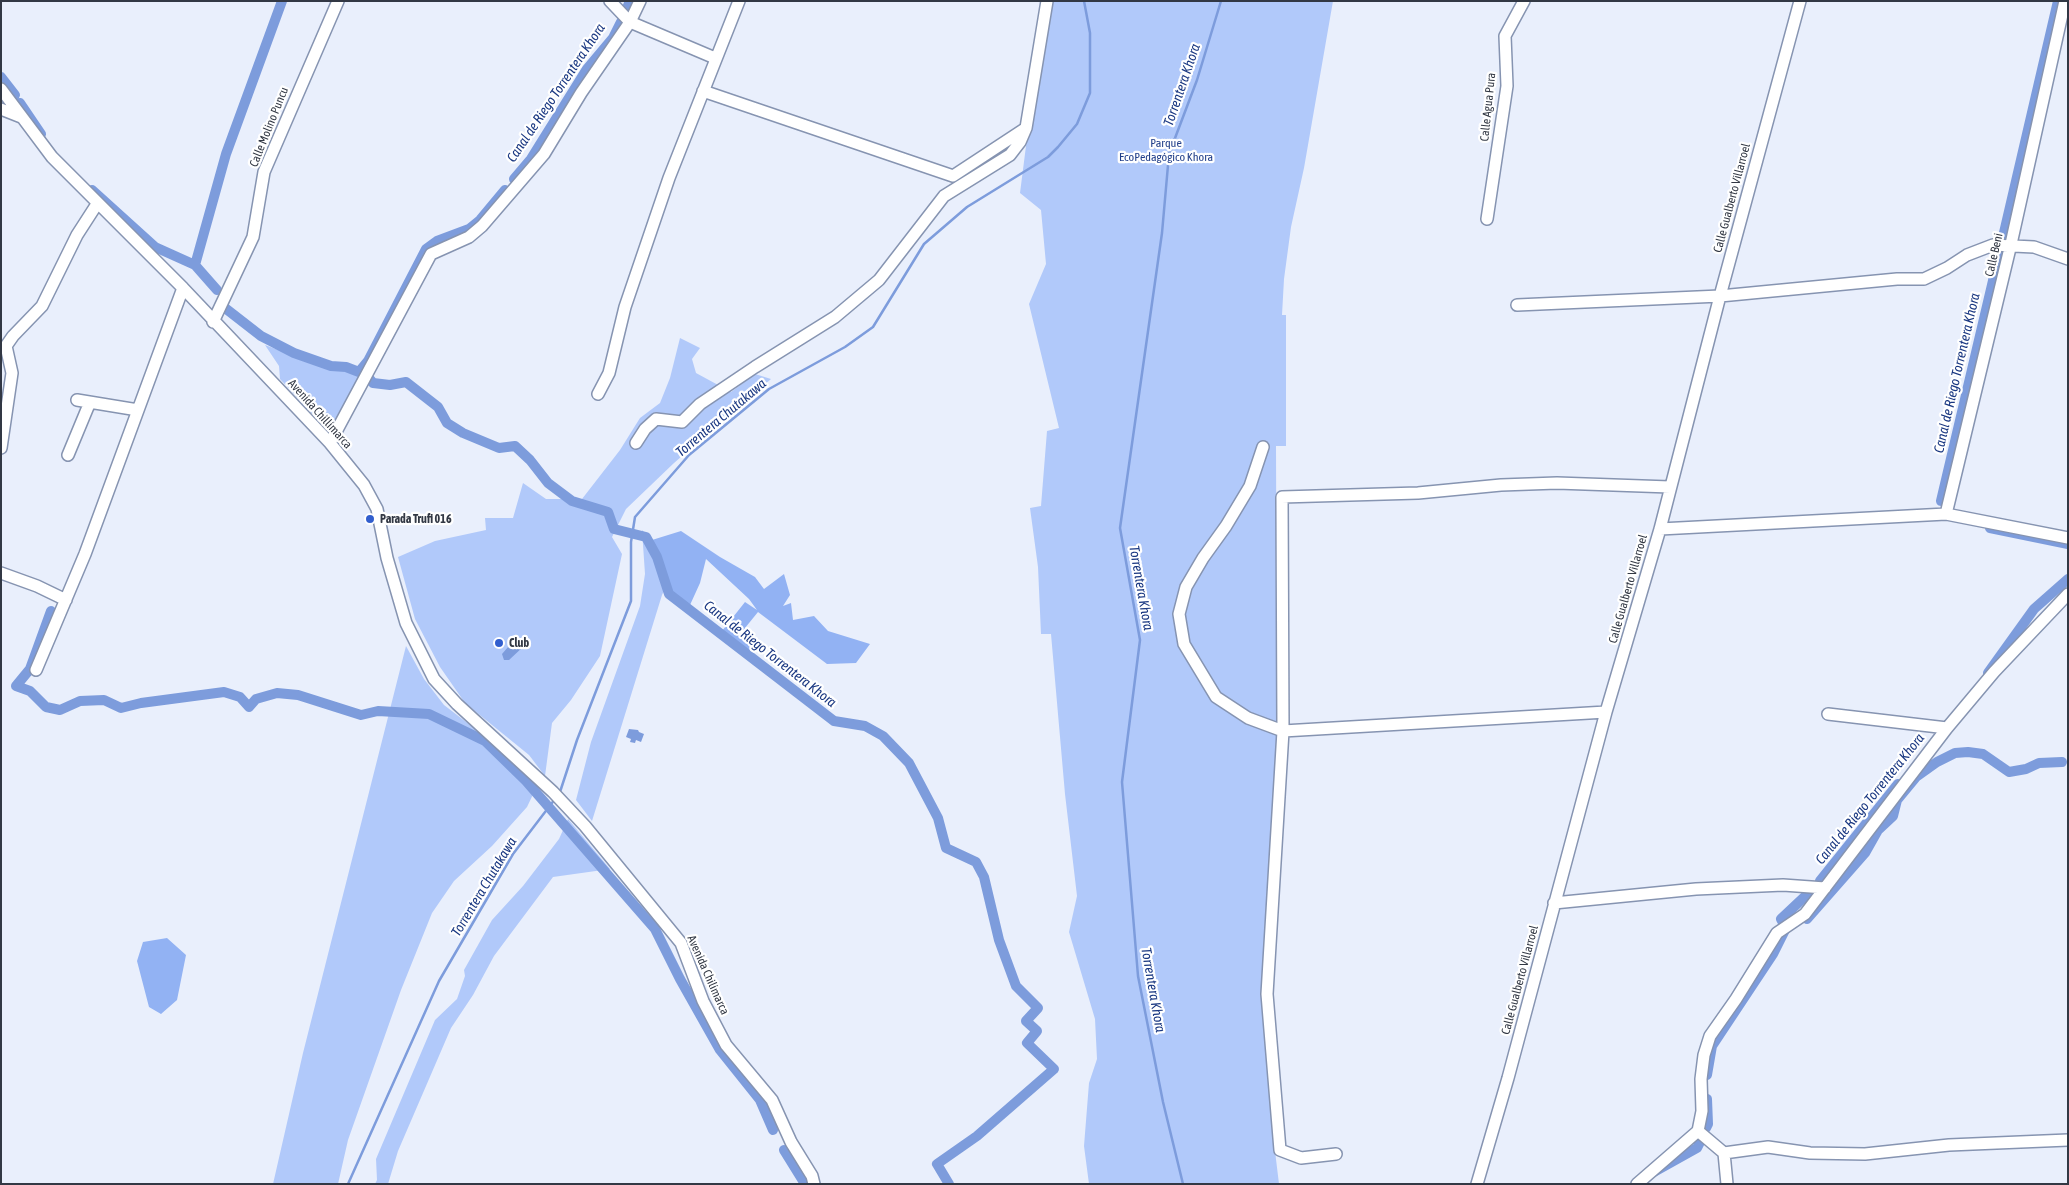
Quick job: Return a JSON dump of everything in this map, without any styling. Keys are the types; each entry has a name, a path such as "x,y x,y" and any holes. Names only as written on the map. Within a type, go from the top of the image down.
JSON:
{"street":[{"name":"Calle Molino Puncu","path":"213,322 253,237 264,172 338,1"},
{"path":"610,1 630,22 715,58"},
{"path":"330,443 431,254 470,237 482,226 544,154 580,93 630,22 640,1"},
{"path":"598,394 609,373 625,308 669,178 738,1"},
{"path":"636,443 645,429 656,420 682,422 700,404 755,366 835,317 879,280 944,196 1010,155 1020,142 1026,128 1047,1"},
{"name":"Calle Agua Pura","path":"1487,219 1507,86 1505,36 1524,1"},
{"name":"Calle Gualberto Villarroel","path":"1478,1184 1511,1069 1606,712 1660,528 1720,296 1800,1"},
{"name":"Calle Beni","path":"1946,514 2011,244 2065,1"},
{"name":"Avenida Chillimarca","path":"1,89 20,117 52,157 183,288 213,322 330,443 364,485 377,509 387,558 406,623 434,679 457,704 536,779 554,792"},
{"path":"703,91 953,176 1026,128"},
{"path":"1,109 20,117"},
{"path":"1,448 12,373 6,346 42,306 77,235 97,204"},
{"path":"1517,305 1720,296 1897,279 1924,279 1947,268 1967,254 1993,245 2034,246 2068,259"},
{"path":"36,670 85,554 183,288"},
{"path":"77,400 138,410"},
{"path":"68,455 90,402"},
{"path":"1263,447 1250,486 1186,586 1179,614 1184,644 1216,698 1248,718 1283,731 1606,712"},
{"path":"1336,1154 1302,1158 1280,1150 1267,994 1283,731 1282,497 1418,493 1501,485 1548,483 1670,486"},
{"path":"1660,528 1946,514 2068,538"},
{"path":"1,573 37,586 66,600"},
{"path":"1637,1184 1698,1131 1702,1111 1701,1079 1704,1055 1710,1036 1736,999 1777,933 1805,914 1947,728 1994,672 2068,594"},
{"path":"1828,714 1947,728"},
{"name":"Avenida Chilimarca","path":"554,792 585,826 681,943 703,1001 726,1044 772,1100 791,1142 812,1176 814,1184"},
{"path":"1554,903 1696,889 1782,885 1825,888"},
{"path":"1698,1131 1724,1153 1727,1184"},
{"path":"1724,1153 1768,1147 1810,1153 1865,1154 1949,1144 2068,1140"}],"green space":[{"name":"Parque EcoPedagógico Khora","path":"1053,1 1333,1 1304,168 1291,227 1284,279 1282,315 1286,315 1286,446 1276,446 1277,725 1264,994 1279,1184 1089,1184 1084,1146 1089,1083 1097,1059 1095,1019 1069,932 1077,896 1065,794 1051,634 1041,634 1038,567 1030,508 1041,506 1047,431 1059,428 1029,304 1046,264 1041,210 1020,193 1026,146"},
{"name":"Club","path":"680,338 700,348 692,359 696,373 731,392 755,374 771,379 674,463 626,509 612,537 622,554 600,656 571,700 552,723 545,776 529,755 465,703 440,667 415,619 398,557 435,541 486,530 485,518 513,518 523,483 546,499 582,499 620,450 640,418 660,403 670,378"},
{"path":"265,345 330,369 348,371 359,377 335,424 330,428 324,426 280,379 279,366"},
{"path":"642,530 652,540 668,582 662,595 592,821 576,800 591,742 640,606 645,574"},
{"path":"406,646 424,679 444,705 487,738 537,786 527,807 492,846 454,881 432,913 401,990 348,1140 338,1184 273,1184 303,1053"},
{"path":"568,819 610,869 553,877 494,956 473,995 451,1028 398,1151 388,1184 375,1184 377,1180 376,1159 435,1020 457,999 465,976 464,970 492,920 523,886 559,839"}],"shaded area":[{"path":"681,531 755,577 764,589 784,574 790,595 783,606 791,603 793,620 814,616 828,631 870,644 856,663 827,664 758,612 745,628 755,645 749,651 722,631 745,602 757,610 749,599 706,559 700,583 690,605 671,590 652,540"},
{"path":"518,638 522,639 524,646 509,660 504,660 502,654"},
{"path":"629,729 638,730 644,734 641,742 636,740 635,743 630,742 631,739 626,737"},
{"path":"167,938 186,955 177,1000 161,1014 149,1007 137,961 143,942"}],"waterway":[{"path":"195,265 226,154 282,1"},
{"name":"Canal de Riego Torrentera Khora","path":"627,8 630,1"},
{"name":"Torrentera Chutakawa","path":"559,795 577,740 631,601 631,542 635,517 689,455 769,389 845,347 873,327 924,244 967,207 1048,157 1058,147 1077,124 1090,93 1090,33 1084,1"},
{"name":"Torrentera Khora","path":"1183,1184 1163,1102 1138,976 1122,782 1140,640 1120,528 1162,233 1169,154 1197,80 1221,1"},
{"name":"Canal de Riego Torrentera Khora","path":"2003,237 2058,1"},
{"name":"Canal de Riego Torrentera Khora","path":"514,179 531,159 587,69 613,38 621,22"},
{"name":"Canal de Riego Torrentera Khora","path":"1,77 15,95"},
{"name":"Canal de Riego Torrentera Khora","path":"20,103 41,134"},
{"name":"Canal de Riego Torrentera Khora","path":"92,190 155,247 195,265 217,290"},
{"name":"Canal de Riego Torrentera Khora","path":"225,308 261,336 294,353 331,366 346,367 359,372 368,361 426,249 437,241 469,229 480,220 505,190"},
{"name":"Canal de Riego Torrentera Khora","path":"1941,501 2000,251"},
{"name":"Canal de Riego Torrentera Khora","path":"368,377 373,383 390,385 406,382 438,407 447,423 463,433 499,448 515,446 530,460 548,483 572,501 608,512 614,529 646,537 657,557 669,594 834,721 865,726 883,736 909,763 938,818 946,848 976,862 984,877 999,940 1016,986 1038,1008 1026,1021 1037,1031 1027,1043 1054,1069 977,1136 937,1164 949,1184"},
{"name":"Canal de Riego Torrentera Khora","path":"1990,528 2068,544"},
{"name":"Canal de Riego Torrentera Khora","path":"1988,673 2034,609 2068,579"},
{"name":"Canal de Riego Torrentera Khora","path":"51,611 30,669 16,686 30,691 46,707 60,710 80,701 104,700 121,708 141,703 224,692 240,697 249,707 256,699 277,693 298,695 361,715 378,711 429,714 485,741 526,781 655,929 680,979 720,1050 760,1100 773,1130"},
{"name":"Canal de Riego Torrentera Khora","path":"1807,919 1865,853 1878,830 1893,816 1897,800 1916,777 1937,762 1955,753 1968,752 1983,754 2009,772 2026,769 2039,763 2062,762"},
{"name":"Canal de Riego Torrentera Khora","path":"1820,881 1898,784"},
{"name":"Torrentera Chutakawa","path":"348,1184 439,981 513,854 555,799"},
{"name":"Canal de Riego Torrentera Khora","path":"1782,921 1781,919 1814,888"},
{"name":"Canal de Riego Torrentera Khora","path":"1707,1075 1712,1046 1773,954 1786,928 1789,926"},
{"name":"Canal de Riego Torrentera Khora","path":"1706,1128 1708,1124 1707,1099"},
{"name":"Canal de Riego Torrentera Khora","path":"1654,1172 1697,1148 1700,1142"},
{"name":"Canal de Riego Torrentera Khora","path":"784,1150 805,1184"}],"place":[{"name":"Parada Trufi 016","path":"370,519"},
{"name":"Club","path":"499,643"}]}
